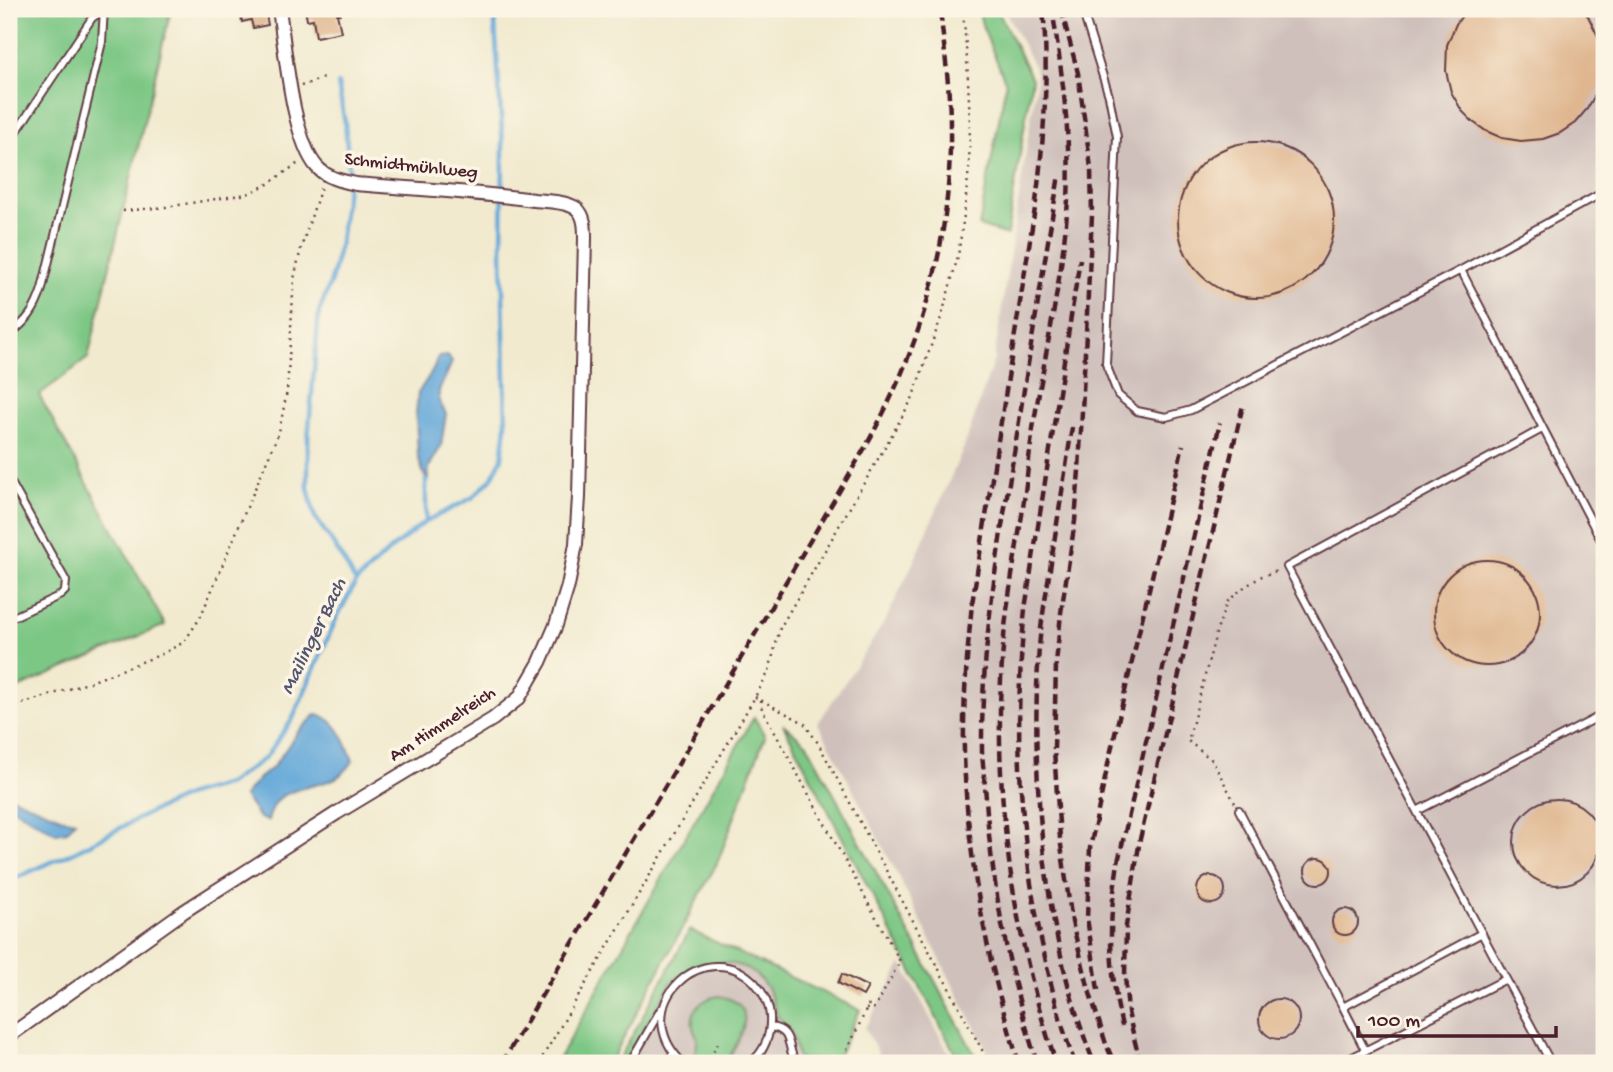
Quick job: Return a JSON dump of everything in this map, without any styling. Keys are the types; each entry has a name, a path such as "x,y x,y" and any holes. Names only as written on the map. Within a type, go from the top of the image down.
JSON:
{"street":[{"name":"Schmidtmühlweg","path":"279,9 299,131 309,156 317,167 332,177 356,184 511,197 568,205 581,213"},
{"name":"Am Himmelreich","path":"9,1036 183,912 337,813 493,719 519,698 540,662 556,625 568,586 576,544 585,238 581,213"}],"lane":[{"path":"9,144 92,18 104,9 102,42 42,289 30,317 9,335"},
{"path":"1082,9 1109,96 1117,137 1106,364 1118,396 1137,411 1166,417 1191,410 1461,270 1604,192"},
{"path":"1461,270 1604,546"},
{"path":"1542,429 1287,567 1551,1063"},
{"path":"9,479 66,582 65,591 61,594 9,619"},
{"path":"1417,811 1604,714"},
{"path":"1239,810 1365,1050"},
{"path":"1343,1007 1482,933"},
{"path":"630,1063 671,989 683,977 699,969 715,966 732,968 749,977 762,991 769,1008 771,1027 765,1045 750,1063"},
{"path":"1341,1063 1506,979"},
{"path":"664,1005 664,1038 682,1063"},
{"path":"771,1027 780,1028 787,1035 796,1063"},
{"path":"667,1063 673,1054"}],"path":[{"path":"539,1063 755,697 769,671 780,628 912,399 942,315 958,256 964,215 970,122 963,9"},
{"path":"292,90 323,78"},
{"path":"123,211 247,194 268,184 309,156"},
{"path":"9,708 88,683 162,653 184,642 196,625 279,432 287,391 294,279 301,248 332,177"},
{"path":"1239,810 1212,760 1188,741 1216,633 1227,602 1262,576 1287,567"},
{"path":"755,697 804,723 818,743 989,1063"},
{"path":"760,700 762,709 900,961 875,1008 866,1009"},
{"path":"841,1063 869,1004"},
{"path":"706,1063 719,1042"}],"shaded area":[{"path":"1004,9 1604,9 1604,1063 994,1063 818,723 885,621 915,559 964,447 994,359 1037,79 1035,68"},
{"path":"690,930 860,1010 835,1063 618,1063"},
{"path":"902,964 954,1063 883,1063 865,1028"}],"green space":[{"path":"9,9 171,9 88,358 39,395 165,625 9,692"},
{"path":"978,9 997,9 1032,79 1007,235 979,226 1006,83"},
{"path":"754,717 765,736 718,861 610,1063 556,1063"},
{"path":"783,724 807,744 979,1063 960,1063"},
{"path":"690,930 860,1010 835,1063 811,1063 798,1058 791,1032 780,1019 765,985 744,967 718,963 692,969 670,984 624,1063 617,1063"},
{"path":"719,996 732,1000 740,1007 744,1015 741,1034 726,1063 698,1063 694,1060 697,1037 693,1028 694,1015 703,1002"}],"water":[{"path":"448,356 452,362 439,391 439,401 446,414 441,446 429,467 426,480 418,457 418,393 438,357"},
{"path":"316,715 329,720 335,726 353,761 333,779 282,796 274,805 268,821 259,818 244,796 258,779 273,767 298,732"},
{"path":"9,796 75,821 67,831 56,833 9,806"}],"building":[{"path":"240,9 265,9 268,25 253,28 251,20 242,22"},
{"path":"305,9 339,9 340,14 337,14 341,32 316,37 313,19 307,20"},
{"path":"1467,9 1581,9 1588,16 1598,36 1603,57 1602,76 1597,92 1575,123 1560,133 1543,139 1521,141 1502,138 1486,131 1462,111 1451,92 1446,71 1447,45 1456,24"},
{"path":"1256,142 1286,148 1311,165 1328,190 1334,220 1328,250 1311,275 1286,292 1256,298 1226,292 1201,275 1184,250 1178,220 1184,190 1201,165 1226,148"},
{"path":"1487,560 1507,564 1525,575 1536,593 1540,613 1536,633 1525,651 1507,662 1487,666 1467,662 1449,651 1438,633 1434,613 1438,593 1449,575 1467,564"},
{"path":"1557,799 1581,806 1593,818 1600,842 1593,866 1581,878 1557,885 1533,878 1521,866 1514,842 1521,818 1533,806"},
{"path":"1318,858 1327,862 1331,871 1327,880 1318,884 1309,880 1305,871 1309,862"},
{"path":"1211,876 1221,880 1225,890 1221,900 1211,904 1201,900 1197,890 1201,880"},
{"path":"1345,909 1354,913 1358,922 1354,931 1345,935 1336,931 1332,922 1336,913"},
{"path":"842,974 868,987 863,996 838,983"},
{"path":"1279,999 1293,1005 1299,1019 1293,1033 1279,1039 1265,1033 1259,1019 1265,1005"}],"waterway":[{"name":"Mailinger Bach","path":"9,881 189,795 228,784 265,758 292,720 336,619 356,582 425,522 472,498 491,479 502,458 506,426 502,251 503,148 494,9"},
{"path":"338,84 349,170 340,243 331,281 319,312 308,439 308,488 315,517 356,582"},
{"path":"426,480 426,521"}],"railway":[{"path":"502,1063 863,451 901,374 917,335 929,294 939,254 945,212 950,111 940,9"},
{"path":"1019,1063 988,949 974,871 966,792 964,716 972,604 1039,178 1046,81 1043,9"},
{"path":"1061,9 1078,73 1091,168 1092,215 1079,470 1056,664 1054,750 1060,838 1072,922 1089,990 1114,1063"},
{"path":"1054,21 1067,133 1069,178 1066,227 1008,606 1000,713 1004,814 1010,865 1028,965 1056,1063"},
{"path":"1037,1063 1018,998 998,900 982,758 982,713 997,561 1059,175"},
{"path":"1075,1063 1053,990 1030,877 1021,788 1019,699 1025,609 1080,259"},
{"path":"1140,1063 1128,1012 1125,975 1126,926 1140,839 1243,405"},
{"path":"1122,1026 1111,954 1112,905 1118,862 1220,423"},
{"path":"1072,427 1040,641 1036,714 1037,764 1045,867 1053,918 1064,968 1094,1063"},
{"path":"1098,990 1087,918 1090,848 1183,445"}]}
